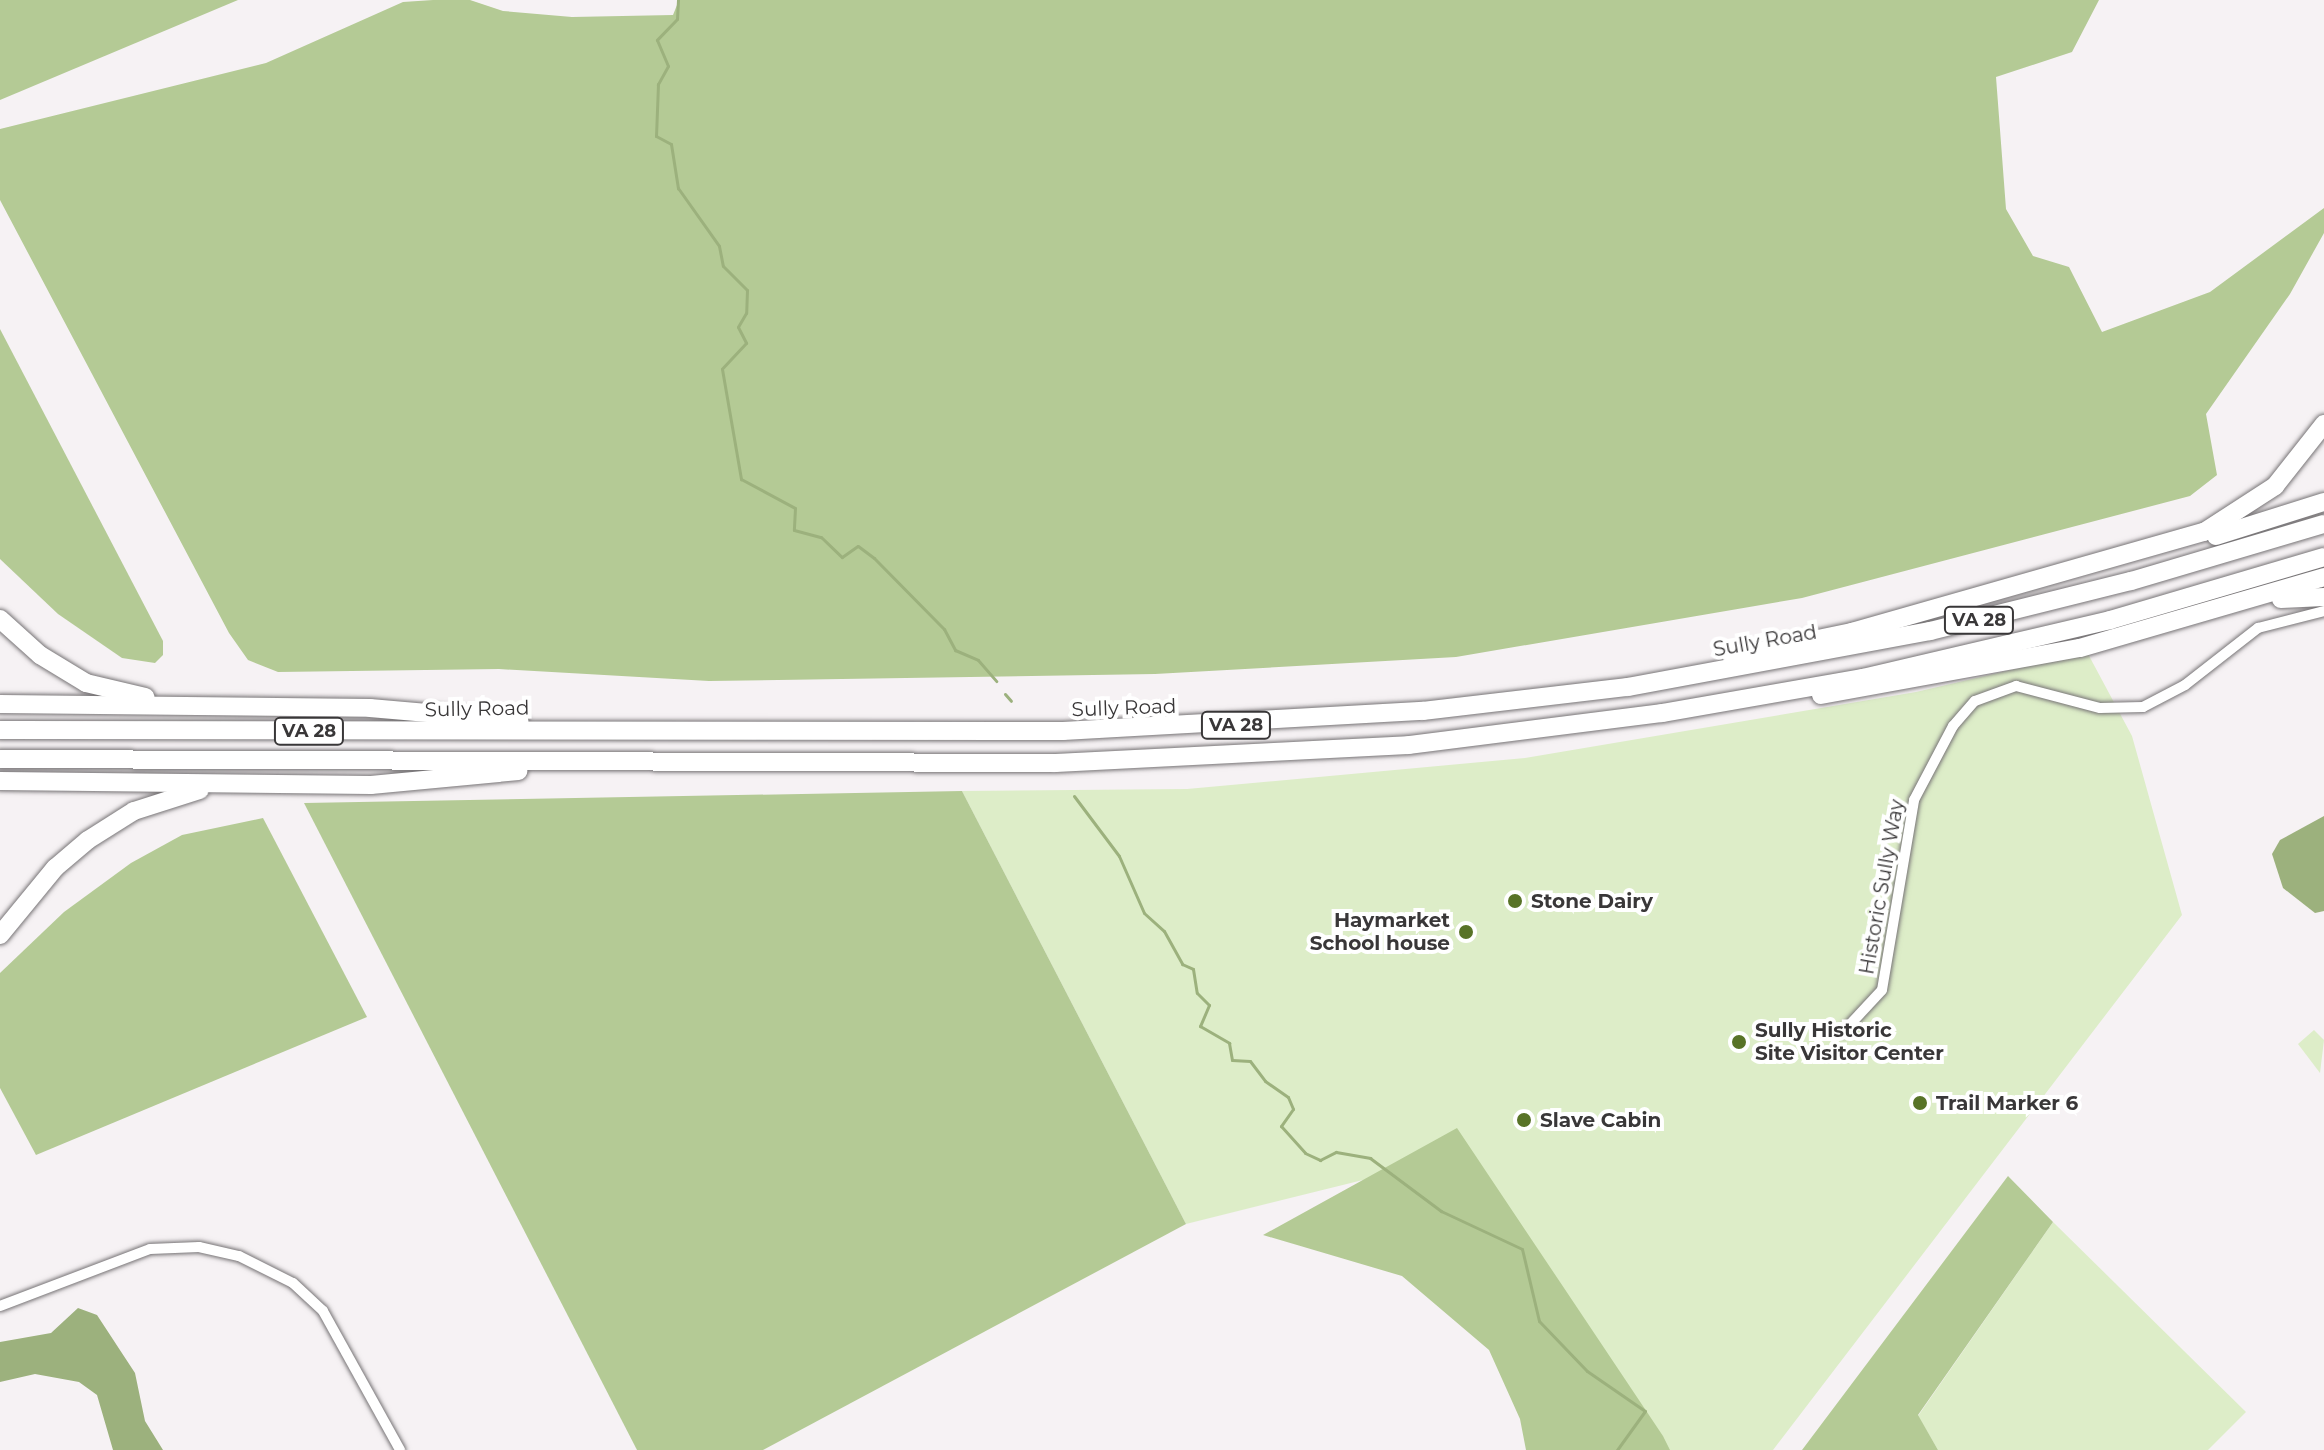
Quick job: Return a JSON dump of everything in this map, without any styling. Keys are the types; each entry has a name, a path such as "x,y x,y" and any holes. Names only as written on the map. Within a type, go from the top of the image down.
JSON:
{"highway":[{"path":"2126,558 2204,532 2243,511 2296,464 2324,424"},
{"path":"1628,687 1684,665 1818,640 2324,502"},
{"name":"Sully Road","path":"0,730 1166,729 1423,711 1628,687 1979,620 2324,524"},
{"name":"VA 28","path":"0,759 1041,763 1255,756 1484,737 1762,697 2011,645 2324,557"},
{"path":"1762,697 1843,695 1976,670 2212,611 2324,577"},
{"path":"2212,611 2324,597"},
{"path":"0,619 40,655 86,683 195,707"},
{"path":"0,704 410,710 617,731"},
{"path":"0,781 405,784 596,762"},
{"path":"0,935 55,868 88,840 143,808 220,784"}],"street":[{"name":"Historic Sully Way","path":"1843,1032 1882,990 1914,800 1953,726 1975,701 2016,686 2100,708 2143,707 2176,691 2258,628 2324,611"},
{"path":"0,1306 150,1249 199,1247 239,1256 293,1283 323,1311 400,1450"}],"shaded area":[{"path":"0,0 238,0 0,100"},
{"path":"470,0 503,11 572,17 673,15 679,0 2099,0 2072,52 1996,77 2006,209 2033,256 2069,267 2102,332 2210,292 2324,208 2324,233 2290,294 2206,414 2217,475 2190,496 1802,598 1456,657 1155,674 709,681 499,669 278,672 248,660 229,633 0,200 0,129 266,63 403,2"},
{"path":"0,329 163,641 163,655 155,663 122,658 58,614 0,559"},
{"path":"2087,652 2132,736 2182,915 1773,1450 1626,1450 1371,1178 1186,1224 962,791 1187,789 1525,758 1916,692"},
{"path":"962,791 1186,1224 763,1450 637,1450 304,803"},
{"path":"2324,816 2324,911 2315,913 2283,888 2272,854 2280,840"},
{"path":"263,818 367,1017 36,1155 0,1088 0,973 64,912 131,863 182,835"},
{"path":"2314,1030 2324,1040 2320,1073 2298,1044"},
{"path":"1457,1128 1670,1450 1526,1450 1520,1419 1489,1350 1402,1276 1263,1235"},
{"path":"2008,1176 2053,1222 1918,1415 1938,1450 1802,1450"},
{"path":"2053,1222 2246,1412 2208,1450 1938,1450 1918,1416"},
{"path":"78,1308 97,1315 135,1373 145,1421 163,1450 113,1450 97,1395 79,1382 35,1374 0,1382 0,1342 51,1333"}],"waterway":[{"path":"678,0 677,19 657,40 668,66 658,84 656,136 671,144 678,188 719,246 723,266 747,290 746,313 738,327 746,343 722,369 741,479 795,508 794,530 821,537 842,557 858,546 874,558 944,629 955,650 978,660 996,681"},
{"path":"1005,694 1011,701"},
{"path":"1074,796 1119,856 1144,913 1164,931 1182,964 1193,969 1197,993 1209,1005 1200,1026 1229,1043 1232,1060 1250,1061 1265,1081 1288,1097 1293,1109 1281,1126 1305,1153 1320,1160 1336,1152 1370,1158 1441,1211 1522,1249 1539,1321 1587,1371 1645,1411 1617,1450"}],"place":[{"name":"Stone Dairy","path":"1515,901"},
{"name":"Haymarket School house","path":"1466,932"},
{"name":"Sully Historic Site Visitor Center","path":"1739,1042"},
{"name":"Trail Marker 6","path":"1920,1103"},
{"name":"Slave Cabin","path":"1524,1120"}]}
